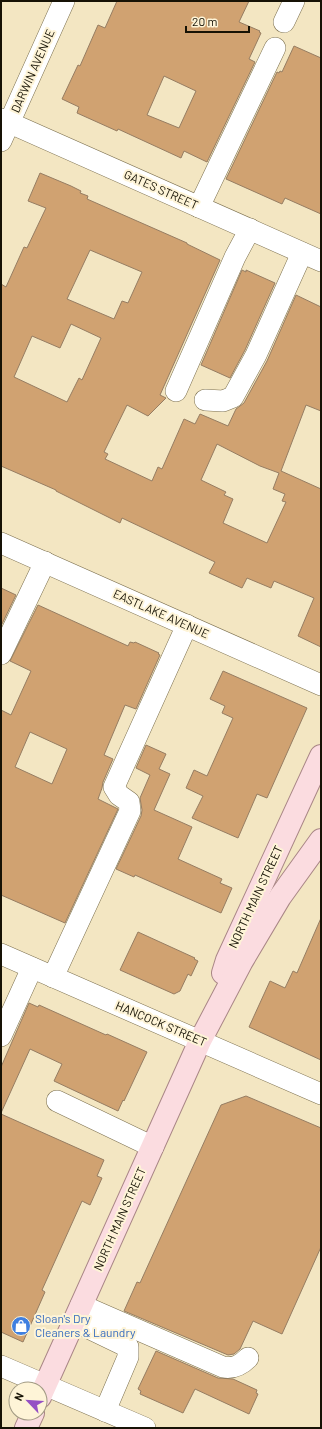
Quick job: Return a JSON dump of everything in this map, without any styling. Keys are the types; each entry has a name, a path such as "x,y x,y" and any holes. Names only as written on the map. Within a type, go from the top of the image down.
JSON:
{"main road":[{"name":"NORTH MAIN STREET","path":"200,1041 227,960 321,756"},
{"name":"NORTH MAIN STREET","path":"47,1381 200,1041 242,961 280,896 321,840"}],"street":[{"name":"DARWIN AVENUE","path":"4,127 64,1"},
{"path":"284,22 294,1"},
{"path":"199,207 275,48"},
{"name":"GATES STREET","path":"4,127 199,207 312,257"},
{"path":"176,391 235,257 250,229"},
{"path":"205,400 223,401 233,397 312,257"},
{"name":"EASTLAKE AVENUE","path":"1,543 321,685"},
{"path":"1,654 45,562"},
{"path":"53,977 130,810 129,802 119,795 114,787 187,625"},
{"name":"HANCOCK STREET","path":"1,954 321,1094"},
{"path":"1,1036 32,968"},
{"path":"57,1101 153,1147"},
{"path":"78,1313 223,1367 230,1368 242,1364 248,1358"},
{"path":"78,1313 128,1347 128,1357 105,1411"},
{"path":"1,1366 26,1381"},
{"path":"48,1393 105,1411 145,1428"}],"building":[{"path":"117,1 249,1 239,22 260,31 259,32 261,33 249,59 255,62 207,162 184,151 181,158 118,129 117,131 77,113 79,107 62,99 78,65 80,66 98,25 105,28","holes":["164,76 196,91 179,128 147,115"]},
{"path":"294,46 321,58 321,214 285,198 282,204 226,179 277,72 282,72"},
{"path":"40,173 81,191 80,193 88,196 87,199 187,243 220,260 160,395 166,398 148,416 127,405 104,452 108,454 105,459 152,481 158,467 162,469 184,419 195,424 200,414 228,426 236,409 244,403 267,361 296,295 321,307 321,411 306,405 281,471 321,489 321,647 298,636 314,598 274,581 271,588 247,578 242,588 209,573 215,562 122,518 120,523 56,490 1,466 1,284 6,287 24,247 27,248 46,208 28,201","holes":["90,250 142,272 128,303 122,301 114,319 67,299","71,324 101,338 82,380 79,378 67,402 14,377 32,336 60,348","217,444 260,466 279,473 273,489 285,494 282,501 286,502 267,543 223,523 233,499 224,495 226,492 201,480"]},
{"path":"242,270 246,272 246,270 275,283 245,350 230,378 201,365"},
{"path":"1,588 16,595 1,626"},
{"path":"38,605 128,646 130,642 135,642 159,653 158,654 160,655 136,709 125,705 104,755 113,759 103,782 98,799 118,809 65,923 1,895 1,710 11,715 31,671 10,661","holes":["30,732 67,749 52,784 15,767"]},
{"path":"223,671 307,708 267,798 257,794 238,838 192,818 203,796 186,788 194,770 207,776 233,718 222,713 225,706 210,699"},
{"path":"146,745 166,754 159,769 170,774 154,810 192,827 178,859 222,879 220,883 232,888 221,913 135,875 134,877 116,869 141,816 142,810 140,798 150,775 136,768"},
{"path":"321,918 321,1060 249,1027 270,981 285,988 293,971 297,973"},
{"path":"138,932 195,958 194,959 198,961 191,976 188,974 180,991 174,994 120,970"},
{"path":"29,1003 38,1007 39,1005 147,1052 118,1111 54,1081 62,1064 30,1049 1,1113 1,1067"},
{"path":"246,1096 321,1128 321,1247 282,1334 253,1321 240,1349 234,1354 228,1355 124,1311 137,1282 140,1283 221,1105"},
{"path":"1,1114 104,1160 97,1176 102,1178 90,1205 82,1201 42,1290 45,1292 23,1342 1,1332"},
{"path":"156,1351 218,1378 233,1379 257,1390 256,1393 258,1394 249,1414 195,1389 183,1413 140,1394 141,1391 138,1389"}],"place":[{"name":"Sloan's Dry Cleaners & Laundry","path":"21,1326"}]}
